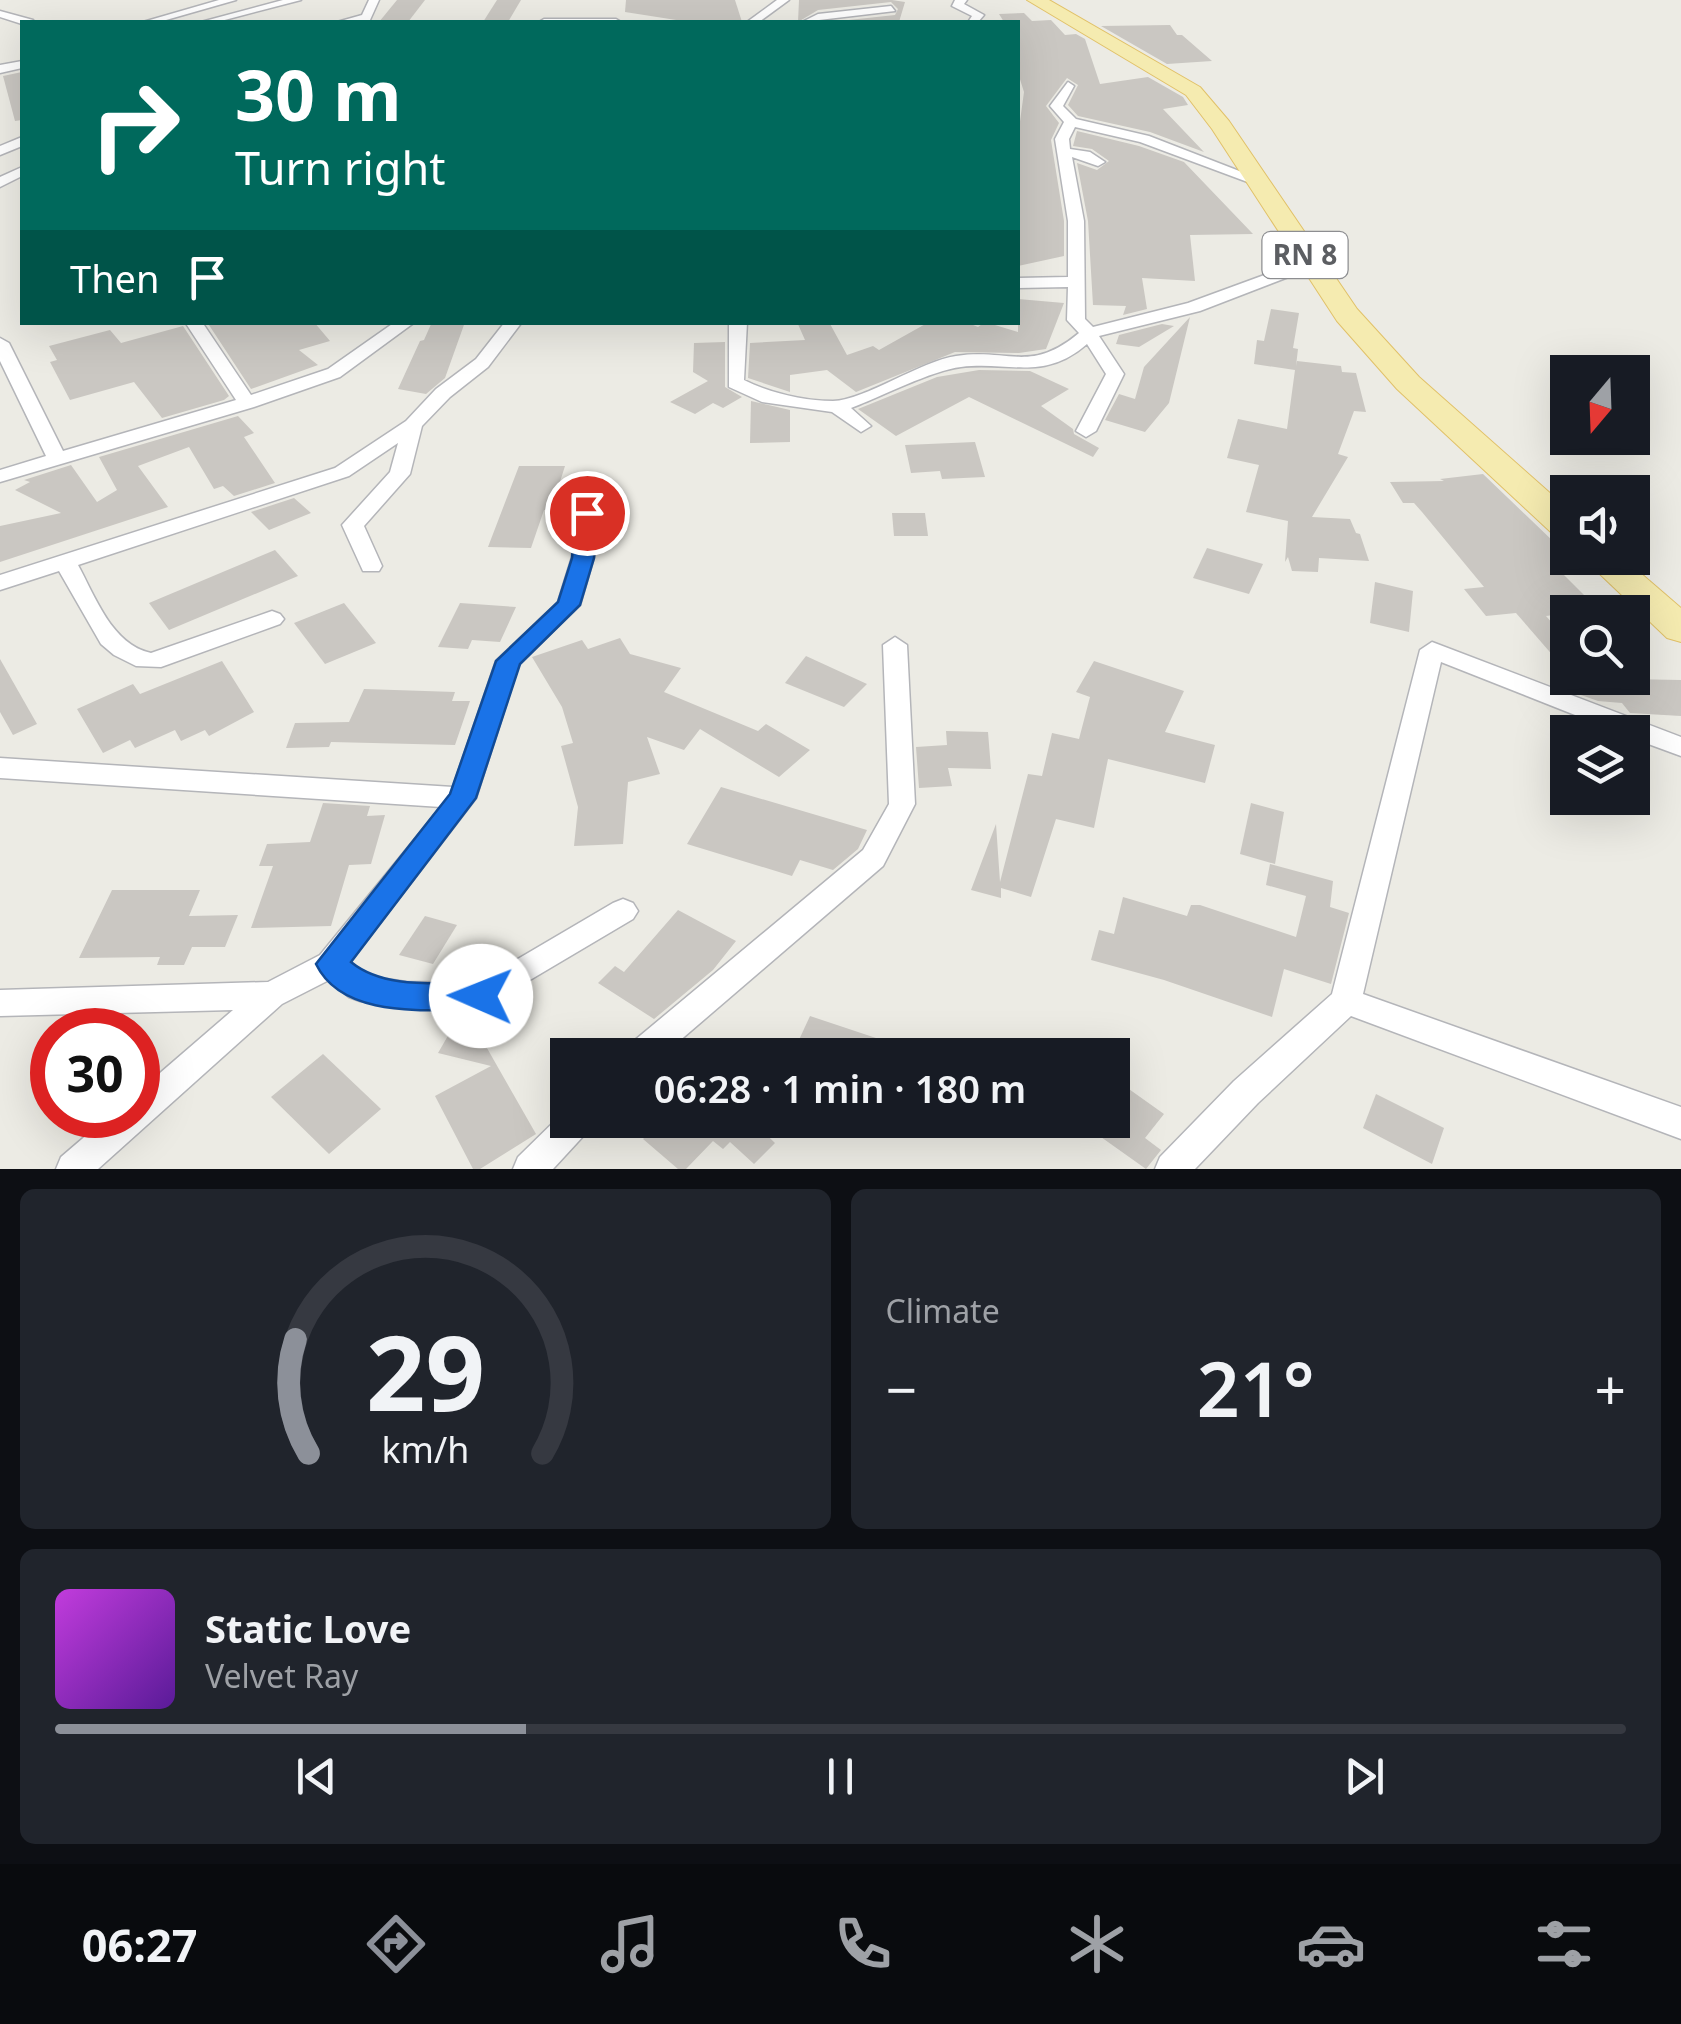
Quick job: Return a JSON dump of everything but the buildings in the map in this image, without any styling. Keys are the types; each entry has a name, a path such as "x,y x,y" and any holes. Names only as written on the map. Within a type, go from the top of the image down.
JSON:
{"main road":[{"name":"RN 8","path":"1036,0 1157,66 1193,92 1347,315 1408,383 1550,512"},
{"path":"1620,575 1681,628"}],"street":[{"path":"156,20 233,0"},
{"path":"214,20 296,0"},
{"path":"354,20 366,18 374,0"},
{"path":"755,20 784,0"},
{"path":"962,0 956,4 979,15 975,20"},
{"path":"811,20 892,4"},
{"path":"1068,86 1056,106 1071,122 1144,139 1258,181"},
{"path":"1071,122 1062,139 1076,221 1076,320 1116,374 1086,431"},
{"path":"1064,152 1085,155 1098,162"},
{"path":"738,325 735,383 762,396 838,407 956,361 1035,364 1068,352 1089,333 1194,307 1311,263"},
{"path":"1020,283 1076,282"},
{"path":"195,325 247,403"},
{"path":"0,476 247,403 334,372 403,325"},
{"path":"0,583 342,472 413,425 443,393 482,363 512,325"},
{"path":"0,342 57,460"},
{"path":"838,407 861,426"},
{"path":"370,566 352,525 400,474 413,425"},
{"path":"160,1093 271,995 332,964 462,798 508,661 569,605 583,558 587,513"},
{"path":"65,562 115,648 135,660 152,661 272,619"},
{"path":"660,1038 873,858 902,804 895,645"},
{"path":"1172,1169 1246,1092 1346,1001 1432,650 1681,747"},
{"path":"0,768 462,798"},
{"path":"332,964 360,988 406,995 481,996 624,911"},
{"path":"0,1003 271,995"},
{"path":"1346,1001 1681,1124"},
{"path":"74,1169 109,1138"},
{"path":"530,1169 559,1138"}],"route":[{"path":"481,996 406,995 360,988 332,964 462,798 508,661 569,605 583,558 587,513"}]}
